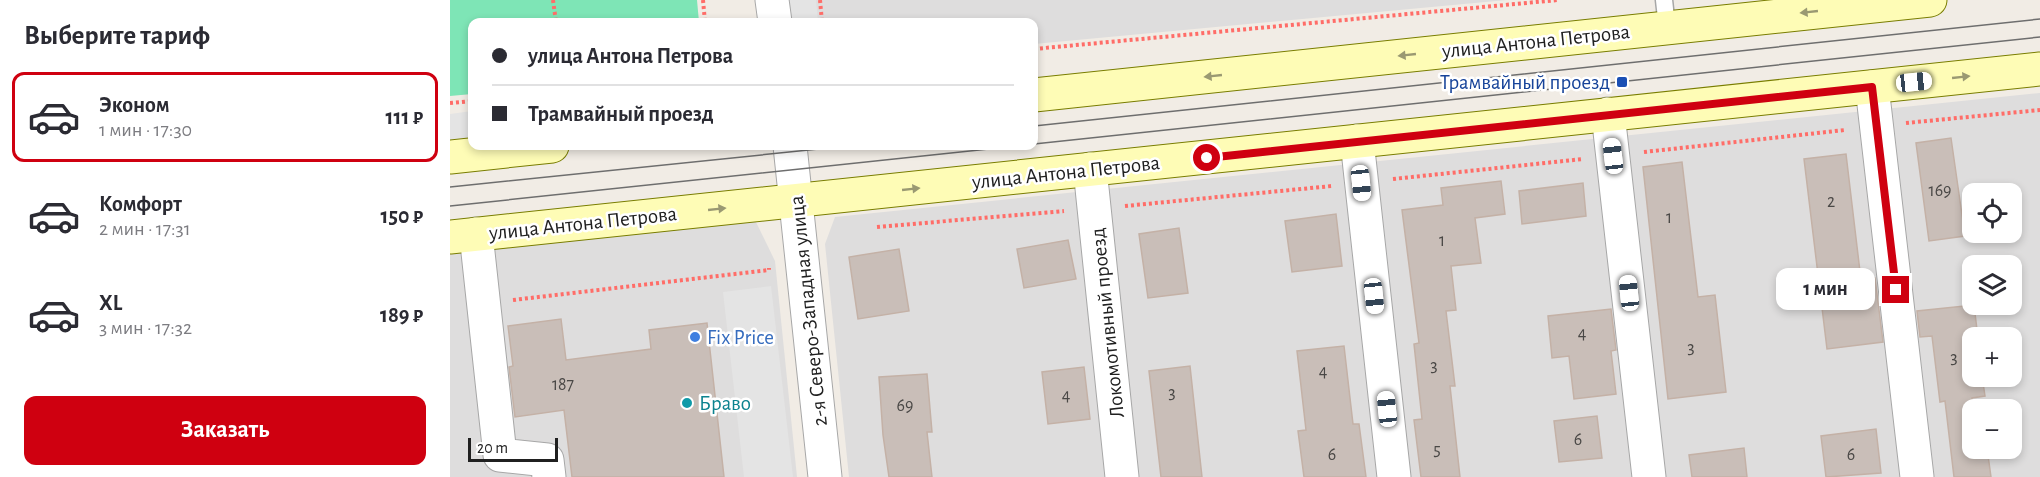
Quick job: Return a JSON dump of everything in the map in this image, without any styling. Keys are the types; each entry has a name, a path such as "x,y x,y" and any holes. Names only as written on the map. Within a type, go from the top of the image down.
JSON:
{"main road":[{"name":"улица Антона Петрова","path":"1038,94 1665,13 1930,0"},
{"name":"улица Антона Петрова","path":"463,236 2040,69"},
{"path":"450,157 515,150"}],"street":[{"path":"772,0 774,18"},
{"path":"1872,87 1917,477"},
{"path":"1608,114 1649,477"},
{"path":"1357,141 1394,477"},
{"name":"2-я Северо-Западная улица","path":"790,150 825,477"},
{"name":"Локомотивный проезд","path":"1090,170 1122,477"},
{"path":"463,236 483,304 500,454 548,469"}],"path":[{"path":"553,0 555,18"},
{"path":"703,0 705,18"},
{"path":"820,0 822,18"},
{"path":"1038,49 1558,0"},
{"path":"450,103 468,101"},
{"path":"870,227 1095,209 1361,183 2040,110"},
{"path":"483,304 769,270 769,259"}],"shaded area":[{"path":"789,0 816,0 818,18 791,18"},
{"path":"812,0 1507,0 1038,44 1038,18 814,18"},
{"path":"2040,93 2040,477 849,477 825,244 835,217"},
{"path":"468,112 468,141 450,143 450,114"},
{"path":"755,220 775,261 797,477 450,477 450,251"},
{"path":"771,286 793,477 744,477 723,292"}],"green space":[{"path":"450,0 697,0 699,18 468,18 468,94 450,96"}],"building":[{"path":"1951,138 1962,215 1962,236 1929,241 1916,143"},
{"path":"1846,154 1861,280 1875,278 1883,342 1827,349 1804,159"},
{"path":"1682,162 1698,297 1715,295 1726,392 1668,399 1643,167"},
{"path":"1501,181 1505,214 1475,218 1481,263 1451,266 1456,310 1446,311 1455,386 1450,386 1460,477 1421,477 1414,420 1422,419 1414,344 1419,343 1402,210 1443,205 1441,188"},
{"path":"1583,183 1586,216 1522,224 1519,191"},
{"path":"1336,214 1342,266 1292,272 1285,221"},
{"path":"1179,228 1188,293 1148,298 1139,234"},
{"path":"1068,240 1076,279 1024,288 1017,249"},
{"path":"899,249 909,311 858,319 849,257"},
{"path":"1962,306 1962,315 1975,315 1977,327 1962,327 1962,387 1984,387 1985,396 1962,399 1962,459 1989,459 1991,477 1954,477 1945,401 1940,402 1932,336 1920,337 1917,311"},
{"path":"1611,309 1616,350 1611,351 1616,394 1574,399 1569,356 1552,358 1548,316"},
{"path":"561,319 566,360 651,349 649,330 707,323 724,477 572,477 564,410 515,417 509,367 513,366 508,326"},
{"path":"1344,346 1353,424 1359,424 1366,477 1304,477 1298,431 1306,430 1297,351"},
{"path":"1190,366 1202,477 1161,477 1149,371"},
{"path":"1084,367 1090,419 1048,424 1042,372"},
{"path":"927,374 932,432 927,432 932,477 889,477 879,377"},
{"path":"1597,416 1602,458 1559,462 1554,421"},
{"path":"1876,429 1881,473 1826,477 1821,436"},
{"path":"1744,448 1747,477 1692,477 1689,455"}],"tram line":[{"path":"1038,126 2040,19"},
{"path":"1038,144 2040,37"},
{"path":"450,187 809,150"},
{"path":"450,206 979,150"}],"place":[{"name":"Трамвайный проезд","path":"1622,82"},
{"name":"Fix Price","path":"695,337"},
{"name":"Браво","path":"687,403"}],"route":[{"path":"1207,158 1872,87 1896,290"}]}
